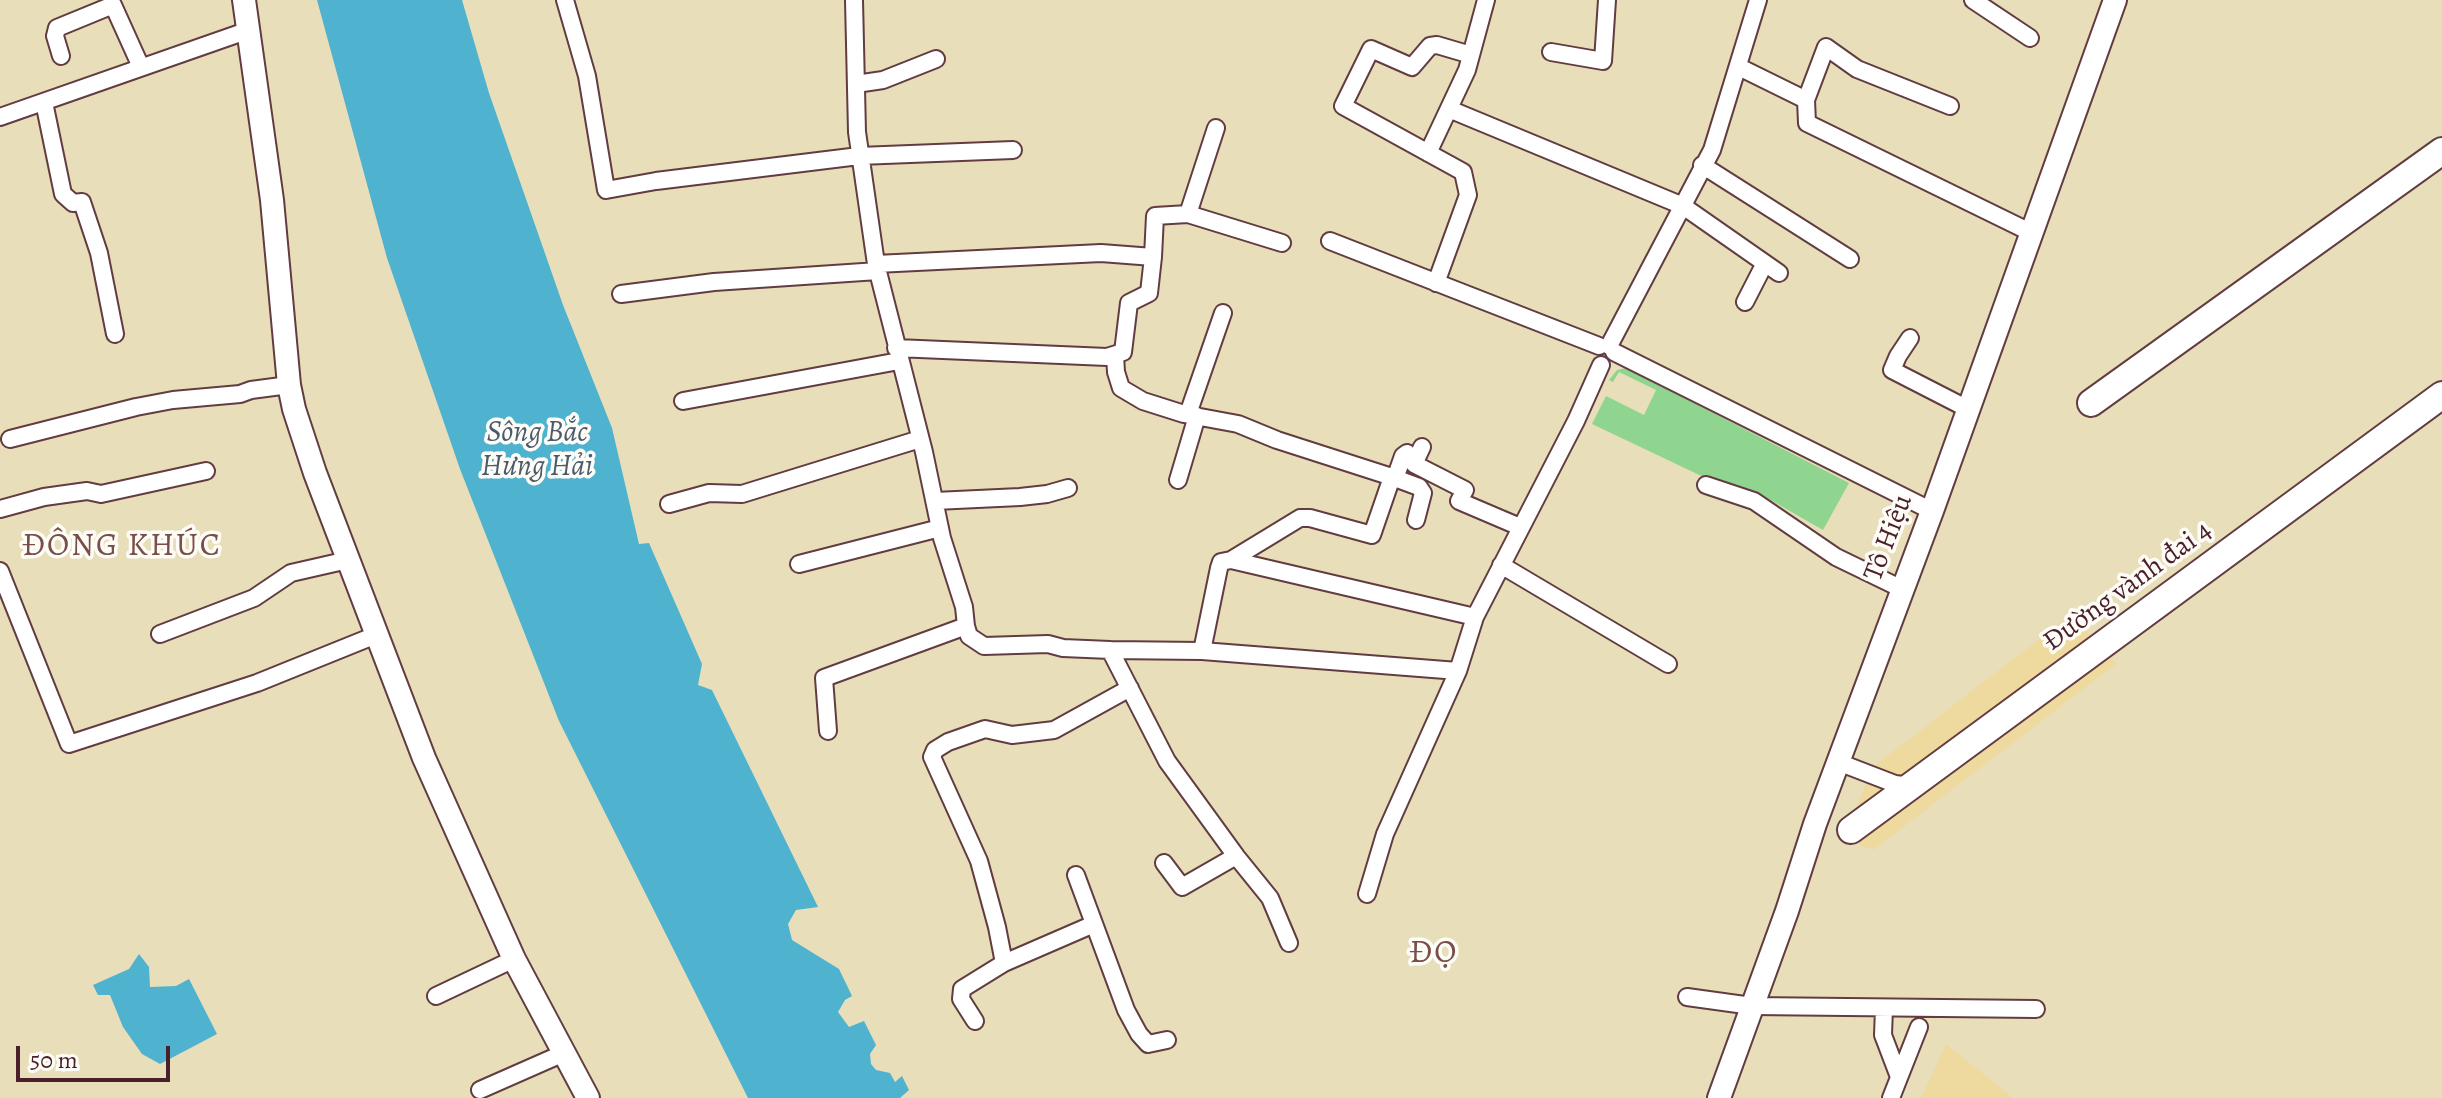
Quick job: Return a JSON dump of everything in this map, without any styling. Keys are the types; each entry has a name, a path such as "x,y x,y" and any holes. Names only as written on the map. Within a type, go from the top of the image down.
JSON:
{"main road":[{"path":"244,0 272,200 289,385 294,409 315,473 424,758 514,959 588,1098"},
{"name":"Tô Hiệu","path":"1719,1098 2115,0"},
{"path":"2091,403 2442,151"},
{"name":"Đường vành đai 4","path":"1851,830 2442,395"}],"street":[{"path":"565,0 587,76 606,190 669,179 859,156 1013,150"},
{"path":"854,0 859,156 877,267 969,636 984,646 1048,644 1063,648 1202,651 1458,671"},
{"path":"1428,153 1471,55 1486,0"},
{"path":"1551,52 1603,61 1607,0"},
{"path":"1367,894 1385,834 1458,671 1475,617 1576,421 1601,365 1594,354 1607,348 1712,150 1758,0"},
{"path":"1973,0 2030,38"},
{"path":"61,56 55,36 57,28 113,5 141,67"},
{"path":"0,117 249,30"},
{"path":"1436,283 1468,195 1463,172 1343,106 1371,49 1412,67 1430,46 1437,45 1471,55"},
{"path":"1950,106 1857,69 1826,47 1806,100 1807,123 2030,232"},
{"path":"856,84 883,80 936,59"},
{"path":"1739,67 1806,100"},
{"path":"44,102 63,194 73,203 82,202 99,253 115,334"},
{"path":"1449,109 1683,206 1779,273"},
{"path":"1188,214 1216,128"},
{"path":"1702,165 1850,259"},
{"path":"683,401 898,354 1115,355 1123,352 1129,303 1149,293 1155,216 1188,214 1282,243"},
{"path":"1330,241 1607,348 1932,511"},
{"path":"621,294 877,267 1101,253 1153,257"},
{"path":"1745,302 1765,263"},
{"path":"1178,480 1192,415 1223,313"},
{"path":"1910,338 1892,370 1968,409"},
{"path":"1115,355 1121,388 1143,401 1238,424 1419,487 1423,493 1416,520"},
{"path":"10,439 148,404 289,385"},
{"path":"669,504 709,493 742,494 920,439"},
{"path":"1202,651 1221,562 1231,560 1300,518 1372,535 1392,477 1397,473 1403,456 1415,450 1414,464 1465,490 1459,501 1520,527"},
{"path":"0,509 44,497 87,491 101,494 206,471"},
{"path":"1706,485 1754,501 1836,557 1902,589"},
{"path":"935,501 1020,497 1068,488"},
{"path":"799,564 940,528"},
{"path":"160,634 254,598 291,573 348,560"},
{"path":"1231,560 1475,617"},
{"path":"1501,565 1668,664"},
{"path":"0,571 69,744 257,683 376,635"},
{"path":"828,731 824,678 966,626"},
{"path":"1434,668 1463,649"},
{"path":"1110,650 1167,761 1270,898 1289,943"},
{"path":"1004,963 979,861 932,757 935,750 985,729 1012,735 1054,730 1130,688"},
{"path":"1838,762 1895,784 1912,786"},
{"path":"1164,863 1182,887 1236,856"},
{"path":"1076,875 1126,1010 1139,1034 1148,1044 1167,1040"},
{"path":"975,1021 961,999 962,989 1004,963 1094,924"},
{"path":"436,996 514,959"},
{"path":"1687,997 1752,1006 2036,1009"},
{"path":"1884,1008 1883,1035 1899,1077"},
{"path":"1891,1098 1919,1027"},
{"path":"480,1090 564,1053"}],"green space":[{"path":"1626,368 1849,483 1823,530 1753,490 1734,490 1712,481 1592,424 1606,396 1644,415 1656,390 1619,372 1613,382 1609,380 1617,370"}],"sand":[{"path":"2072,614 2116,664 1873,850 1855,843 1849,824 1873,767"},
{"path":"1946,1044 2013,1098 1921,1098"}],"water":[{"name":"Sông Bắc Hưng Hải","path":"317,0 462,0 489,93 563,305 612,428 639,544 649,543 702,664 698,685 712,690 818,907 796,910 788,924 792,940 839,969 852,996 845,1000 838,1012 849,1027 864,1021 876,1045 870,1054 871,1064 876,1070 890,1073 895,1082 902,1076 909,1090 900,1098 748,1098 559,721 460,469 387,258"},
{"path":"139,954 149,967 150,987 176,986 189,979 217,1034 160,1064 142,1054 123,1027 110,995 98,995 93,985 129,969"}],"district":[{"name":"ĐÔNG KHÚC","path":"122,547"},
{"name":"ĐỌ","path":"1434,954"}]}
